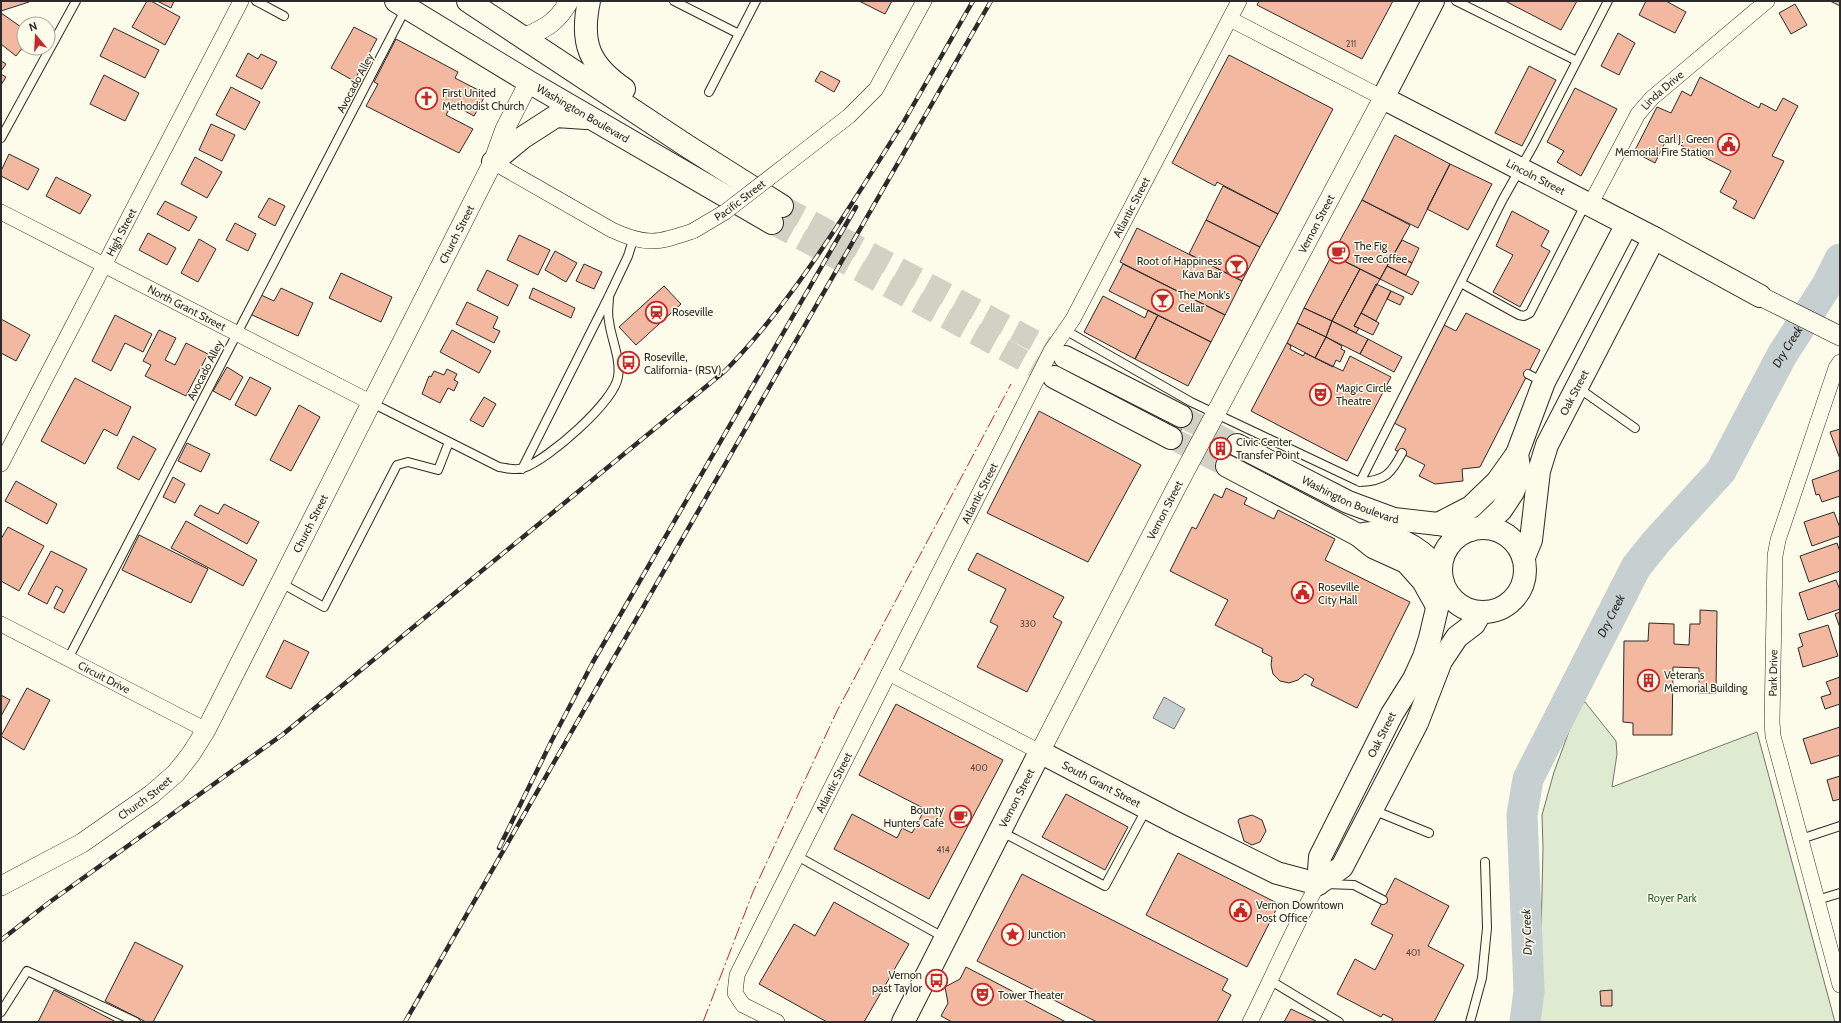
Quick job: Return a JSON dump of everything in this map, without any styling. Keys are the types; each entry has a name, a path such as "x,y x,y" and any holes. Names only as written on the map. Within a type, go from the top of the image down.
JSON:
{"main road":[{"name":"Washington Boulevard","path":"401,4 591,119 777,215 687,146 468,1"},
{"path":"589,1 586,38 591,57 598,68 607,77 672,121 687,146"},
{"name":"Vernon Street","path":"1383,98 1433,1"},
{"name":"Lincoln Street","path":"1383,98 1654,238 1760,296"},
{"path":"493,162 522,138 556,116 591,119"},
{"path":"1438,524 1471,507 1497,482 1517,454 1536,378 1626,224"},
{"name":"Oak Street","path":"1524,557 1531,540 1539,471 1547,446 1654,238"},
{"path":"1065,357 1181,416"},
{"path":"1054,377 1171,438"},
{"name":"Washington Boulevard","path":"1237,445 1348,502 1394,519 1476,529"},
{"path":"1476,529 1501,510 1513,492 1520,474 1517,454"},
{"path":"1227,466 1358,535 1373,547 1406,562 1423,581 1437,606"},
{"path":"1476,529 1493,529 1503,533 1512,539 1524,557 1526,568 1525,579 1515,599 1496,610 1481,612 1464,608 1455,601 1441,578 1442,561 1449,546 1461,534 1476,529"},
{"name":"Washington Boulevard","path":"1358,535 1378,533 1415,547 1433,561 1441,578"},
{"name":"Oak Street","path":"1318,884 1320,857 1392,714 1414,679 1424,657 1437,606 1441,578"},
{"name":"Oak Street","path":"1318,884 1342,867 1417,723 1441,661 1457,637 1474,624 1481,612"},
{"name":"Vernon Street","path":"903,1022 1040,752"},
{"name":"South Grant Street","path":"1040,752 1146,808 1277,873 1318,884"}],"street":[{"name":"High Street","path":"1,464 241,1"},
{"path":"524,38 549,27 565,9 569,1"},
{"name":"Pacific Street","path":"493,162 612,230 633,240 646,241 668,239 693,231 725,212 849,116 876,89 924,1"},
{"name":"Atlantic Street","path":"771,1021 744,1005 735,993 737,975 1051,351 1073,319 1239,1"},
{"name":"Linda Drive","path":"1588,204 1638,114 1652,98 1767,1"},
{"name":"Lincoln Street","path":"1230,19 1383,98"},
{"name":"Church Street","path":"1,886 82,843 152,794 176,773 191,754 206,730 372,403 493,162 505,129 529,82"},
{"name":"Vernon Street","path":"1040,752 1215,414 1383,98"},
{"name":"North Grant Street","path":"1,212 372,403"},
{"name":"Lincoln Street","path":"1760,296 1840,336"},
{"name":"Park Drive","path":"1840,362 1834,375 1781,532 1775,556 1773,736 1840,985"},
{"name":"Circuit Drive","path":"1,624 206,730"},
{"name":"South Grant Street","path":"889,672 1040,752"},
{"name":"Oak Street","path":"1250,1022 1271,981 1298,919 1318,884"}],"lane":[{"path":"1,138 76,1"},
{"path":"256,1 284,16"},
{"path":"674,1 739,34"},
{"path":"709,92 756,1"},
{"path":"1456,1 1577,61"},
{"path":"1360,482 1461,283 1608,1"},
{"name":"Avocado Alley","path":"68,659 236,333 401,4"},
{"path":"1461,283 1519,315 1524,316 1530,313 1588,204"},
{"path":"522,469 609,296 628,256 633,240"},
{"path":"372,403 499,466 522,469 542,460 573,434 613,391 618,379 619,365 608,318 609,296"},
{"path":"1065,330 1215,414 1360,482 1378,481 1394,468 1402,453"},
{"path":"1577,386 1635,428"},
{"path":"281,583 324,607 397,465 408,462 438,470 449,442"},
{"path":"1000,831 1105,886 1146,808"},
{"path":"1372,810 1429,833"},
{"path":"1800,839 1840,826"},
{"path":"797,856 945,938"},
{"path":"1470,1022 1482,978 1487,928 1485,862"},
{"path":"1318,884 1354,885 1383,900"},
{"path":"1817,900 1840,893"},
{"path":"1,1012 27,971 136,1022"},
{"path":"1271,981 1339,1022"}],"green space":[{"name":"Royer Park","path":"1585,702 1616,741 1617,754 1612,787 1757,732 1835,1022 1539,1022 1543,848 1542,815 1554,772 1578,707"}],"shaded area":[{"path":"1164,697 1185,709 1174,729 1153,718"}],"building":[{"path":"1,1 28,1 29,2 1,11"},
{"path":"147,1 151,1 180,17 165,45 132,27"},
{"path":"157,1 174,1 171,8"},
{"path":"859,1 892,1 885,14"},
{"path":"1259,1 1393,1 1362,59 1257,5"},
{"path":"1505,1 1577,1 1561,30"},
{"path":"1646,1 1666,1 1686,12 1675,33 1639,15"},
{"path":"1830,1 1840,1 1840,6"},
{"path":"1795,4 1807,25 1791,34 1779,13"},
{"path":"1,13 16,23 16,56 1,44"},
{"path":"354,27 377,39 354,81 331,68"},
{"path":"114,28 159,50 145,78 100,56"},
{"path":"1618,33 1635,43 1619,75 1601,66"},
{"name":"First United Methodist Church","path":"396,39 458,72 455,78 486,94 474,116 452,104 446,115 473,129 459,153 366,106 378,84 374,82"},
{"path":"248,53 258,59 261,54 277,62 262,89 236,76"},
{"path":"1229,55 1333,109 1278,214 1217,182 1215,186 1172,163"},
{"path":"1,61 6,64 1,71"},
{"path":"1529,66 1556,80 1522,146 1495,133"},
{"path":"821,71 840,81 834,92 815,81"},
{"path":"1,74 6,77 1,85"},
{"path":"104,75 139,93 125,121 90,104"},
{"name":"Carl J. Green Memorial Fire Station","path":"1700,77 1759,108 1761,103 1776,111 1783,98 1798,106 1772,156 1784,161 1754,219 1733,208 1737,201 1720,192 1731,171 1667,138 1655,163 1634,152 1657,107 1671,113 1682,91 1691,96"},
{"path":"231,87 260,102 245,130 216,115"},
{"path":"1575,88 1617,109 1581,176 1557,162 1564,151 1547,142"},
{"path":"211,124 235,135 222,161 199,150"},
{"path":"1395,135 1450,164 1418,228 1362,200"},
{"path":"9,154 39,169 28,190 1,176 1,171"},
{"path":"195,157 222,172 207,198 181,184"},
{"path":"1450,164 1492,184 1468,230 1427,209"},
{"path":"56,177 91,195 80,214 46,196"},
{"path":"1223,186 1278,214 1260,247 1206,220"},
{"path":"269,198 285,206 275,226 258,217"},
{"path":"1362,200 1410,225 1380,279 1332,255"},
{"path":"165,201 197,217 189,231 157,214"},
{"path":"1512,211 1549,231 1541,246 1550,251 1520,307 1493,292 1513,255 1496,246"},
{"path":"1206,220 1260,247 1242,281 1189,254"},
{"path":"235,223 256,234 248,251 226,240"},
{"path":"1137,228 1242,281 1225,315 1120,262"},
{"path":"148,233 176,248 167,265 139,250"},
{"path":"519,235 550,250 538,275 507,260"},
{"path":"199,239 216,249 198,282 181,273"},
{"path":"1402,240 1419,248 1412,263 1394,254"},
{"path":"555,251 577,263 566,282 545,270"},
{"path":"1394,254 1412,263 1406,275 1387,266"},
{"path":"1332,255 1360,269 1332,321 1304,308"},
{"path":"584,264 602,272 594,289 576,281"},
{"name":"The Monk's Cellar","path":"1123,264 1225,315 1211,342 1109,291"},
{"path":"1387,266 1419,282 1412,295 1380,279"},
{"path":"1360,269 1380,279 1354,326 1359,328 1356,333 1332,321"},
{"path":"487,270 518,285 508,306 477,290"},
{"path":"341,273 392,297 381,322 329,298"},
{"path":"1376,284 1391,291 1376,321 1361,313"},
{"path":"664,286 681,304 636,345 619,327"},
{"path":"281,288 313,303 298,336 250,314 259,294 274,301"},
{"path":"533,288 575,308 571,318 529,298"},
{"path":"1391,291 1404,297 1400,305 1387,299"},
{"path":"1103,296 1145,318 1148,310 1158,315 1135,359 1084,332"},
{"path":"467,302 498,317 493,328 500,331 494,343 456,324"},
{"path":"1304,308 1332,321 1326,337 1297,323"},
{"path":"1361,313 1379,323 1373,335 1354,326"},
{"path":"1466,313 1540,350 1480,467 1462,469 1463,481 1435,484 1419,476 1425,465 1395,450 1406,429 1394,423 1444,325 1456,331"},
{"path":"115,315 152,334 143,352 125,343 111,371 92,361"},
{"path":"1158,315 1211,342 1188,386 1135,359"},
{"path":"1,319 30,335 16,361 1,353"},
{"path":"1332,321 1368,339 1360,354 1326,337"},
{"path":"1297,323 1326,337 1315,358 1287,343"},
{"path":"159,330 176,338 165,360 175,365 186,343 208,354 186,396 145,376 151,365 143,361"},
{"path":"452,330 491,351 479,373 440,352"},
{"path":"1326,337 1342,346 1341,349 1345,351 1340,362 1336,360 1333,367 1315,358"},
{"path":"1368,339 1402,357 1394,372 1360,354"},
{"name":"Magic Circle Theatre","path":"1287,343 1291,346 1290,349 1303,356 1305,353 1343,371 1350,356 1391,377 1347,461 1251,411"},
{"path":"227,367 243,377 230,400 213,391"},
{"path":"447,369 457,374 454,380 458,382 454,391 448,388 440,403 422,394 429,376 431,377 434,371 444,375"},
{"path":"250,377 271,388 256,416 235,405"},
{"path":"75,378 131,407 117,436 104,429 85,464 41,441"},
{"path":"484,397 496,404 483,427 470,420"},
{"path":"299,405 320,417 291,471 270,460"},
{"path":"1039,411 1141,465 1088,562 987,513"},
{"path":"1178,419 1185,422 1178,436 1171,432"},
{"path":"1840,429 1840,459 1830,432"},
{"path":"133,436 156,449 139,480 117,468"},
{"name":"Civic Center Transfer Point","path":"1220,440 1228,443 1221,456 1214,453"},
{"path":"187,443 210,454 201,472 178,461"},
{"path":"1840,470 1840,496 1822,502 1819,494 1816,495 1812,480"},
{"path":"173,477 185,484 175,503 163,497"},
{"path":"16,481 57,504 47,524 5,501"},
{"name":"Roseville City Hall","path":"1226,488 1247,498 1244,504 1274,519 1278,510 1335,539 1325,560 1410,602 1357,708 1311,685 1314,679 1305,674 1298,680 1289,683 1280,681 1273,674 1271,665 1272,657 1262,652 1263,649 1215,625 1228,600 1170,571 1192,527 1196,529 1214,494 1222,498"},
{"path":"224,504 259,522 247,544 194,515 200,505 218,514"},
{"path":"1834,512 1840,528 1840,536 1812,546 1804,522"},
{"path":"186,521 257,560 243,586 171,548"},
{"path":"8,527 44,546 19,591 1,581 1,539"},
{"path":"139,535 208,569 191,603 122,570"},
{"path":"1837,543 1840,552 1840,571 1809,582 1800,556"},
{"path":"51,551 87,569 64,613 54,608 63,590 56,586 47,604 28,594"},
{"path":"977,553 1064,597 1053,617 1062,622 1027,692 977,667 998,626 990,622 1006,589 968,570"},
{"path":"1836,580 1840,590 1840,609 1808,620 1799,593"},
{"name":"Veterans Memorial Building","path":"1700,610 1717,611 1716,693 1699,693 1699,668 1673,667 1672,735 1633,735 1633,723 1623,722 1624,641 1648,641 1649,623 1674,624 1674,644 1689,645 1690,624 1700,624"},
{"path":"1840,612 1840,628 1835,614"},
{"path":"1828,625 1838,656 1803,667 1798,648 1803,646 1799,634"},
{"path":"284,640 309,652 291,689 266,677"},
{"path":"1840,677 1840,704 1825,709 1821,697 1831,694 1826,682"},
{"path":"27,688 50,700 24,750 1,736"},
{"path":"1,695 10,700 1,716"},
{"path":"896,704 1003,760 929,899 834,849 852,814 897,838 902,828 912,833 925,809 859,775"},
{"path":"1840,727 1840,755 1811,764 1803,739"},
{"path":"1840,776 1840,799 1833,801 1827,780"},
{"path":"1066,794 1128,827 1105,870 1042,837"},
{"path":"1252,815 1262,820 1266,831 1260,842 1252,845 1244,841 1238,821 1239,819"},
{"path":"1178,853 1279,904 1247,967 1146,915"},
{"path":"1022,874 1228,979 1222,990 1231,995 1217,1022 1097,1022 977,961"},
{"path":"1395,878 1449,906 1428,946 1464,965 1434,1022 1391,1022 1393,1019 1383,1014 1381,1017 1337,994 1355,959 1375,970 1393,935 1371,924"},
{"path":"834,902 909,944 864,1022 827,1022 759,984 794,924 815,936"},
{"path":"135,942 183,966 153,1022 146,1022 105,1001"},
{"name":"Tower Theater","path":"966,967 1066,1022 952,1022 941,1016 948,1003 945,987 960,979"},
{"path":"54,990 76,1001 116,1022 38,1022"},
{"path":"1612,990 1612,1006 1601,1006 1600,991"},
{"path":"1291,1009 1316,1021 1284,1022"}],"waterway":[{"name":"Dry Creek","path":"1525,1022 1529,991 1522,815 1528,779 1636,567 1656,542 1721,471 1782,355 1827,285 1840,259"}],"tunnel":[{"path":"782,206 1065,357"},
{"path":"772,223 1054,377"},
{"path":"1181,416 1237,445"},
{"path":"1171,438 1227,466"}],"railway":[{"path":"899,130 973,1"},
{"path":"405,1022 991,1"},
{"path":"1,940 47,904 282,735 725,371 750,343 797,284 840,222 901,126"},
{"path":"499,848 552,740 593,662 856,207"}],"power":[{"path":"703,1022 753,892 837,711 1011,384"}],"place":[{"name":"First United Methodist Church","path":"426,99"},
{"name":"Carl J. Green Memorial Fire Station","path":"1729,145"},
{"name":"The Fig Tree Coffee","path":"1339,252"},
{"name":"Root of Happiness Kava Bar","path":"1237,267"},
{"name":"The Monk's Cellar","path":"1163,301"},
{"name":"Roseville","path":"657,312"},
{"name":"Roseville, California- (RSV)","path":"628,363"},
{"name":"Magic Circle Theatre","path":"1321,394"},
{"name":"Civic Center Transfer Point","path":"1221,448"},
{"name":"Roseville City Hall","path":"1302,593"},
{"name":"Veterans Memorial Building","path":"1648,681"},
{"name":"Bounty Hunters Cafe","path":"960,816"},
{"name":"Vernon Downtown Post Office","path":"1241,911"},
{"name":"Junction","path":"1013,934"},
{"name":"Vernon past Taylor","path":"937,981"},
{"name":"Tower Theater","path":"982,995"}]}
